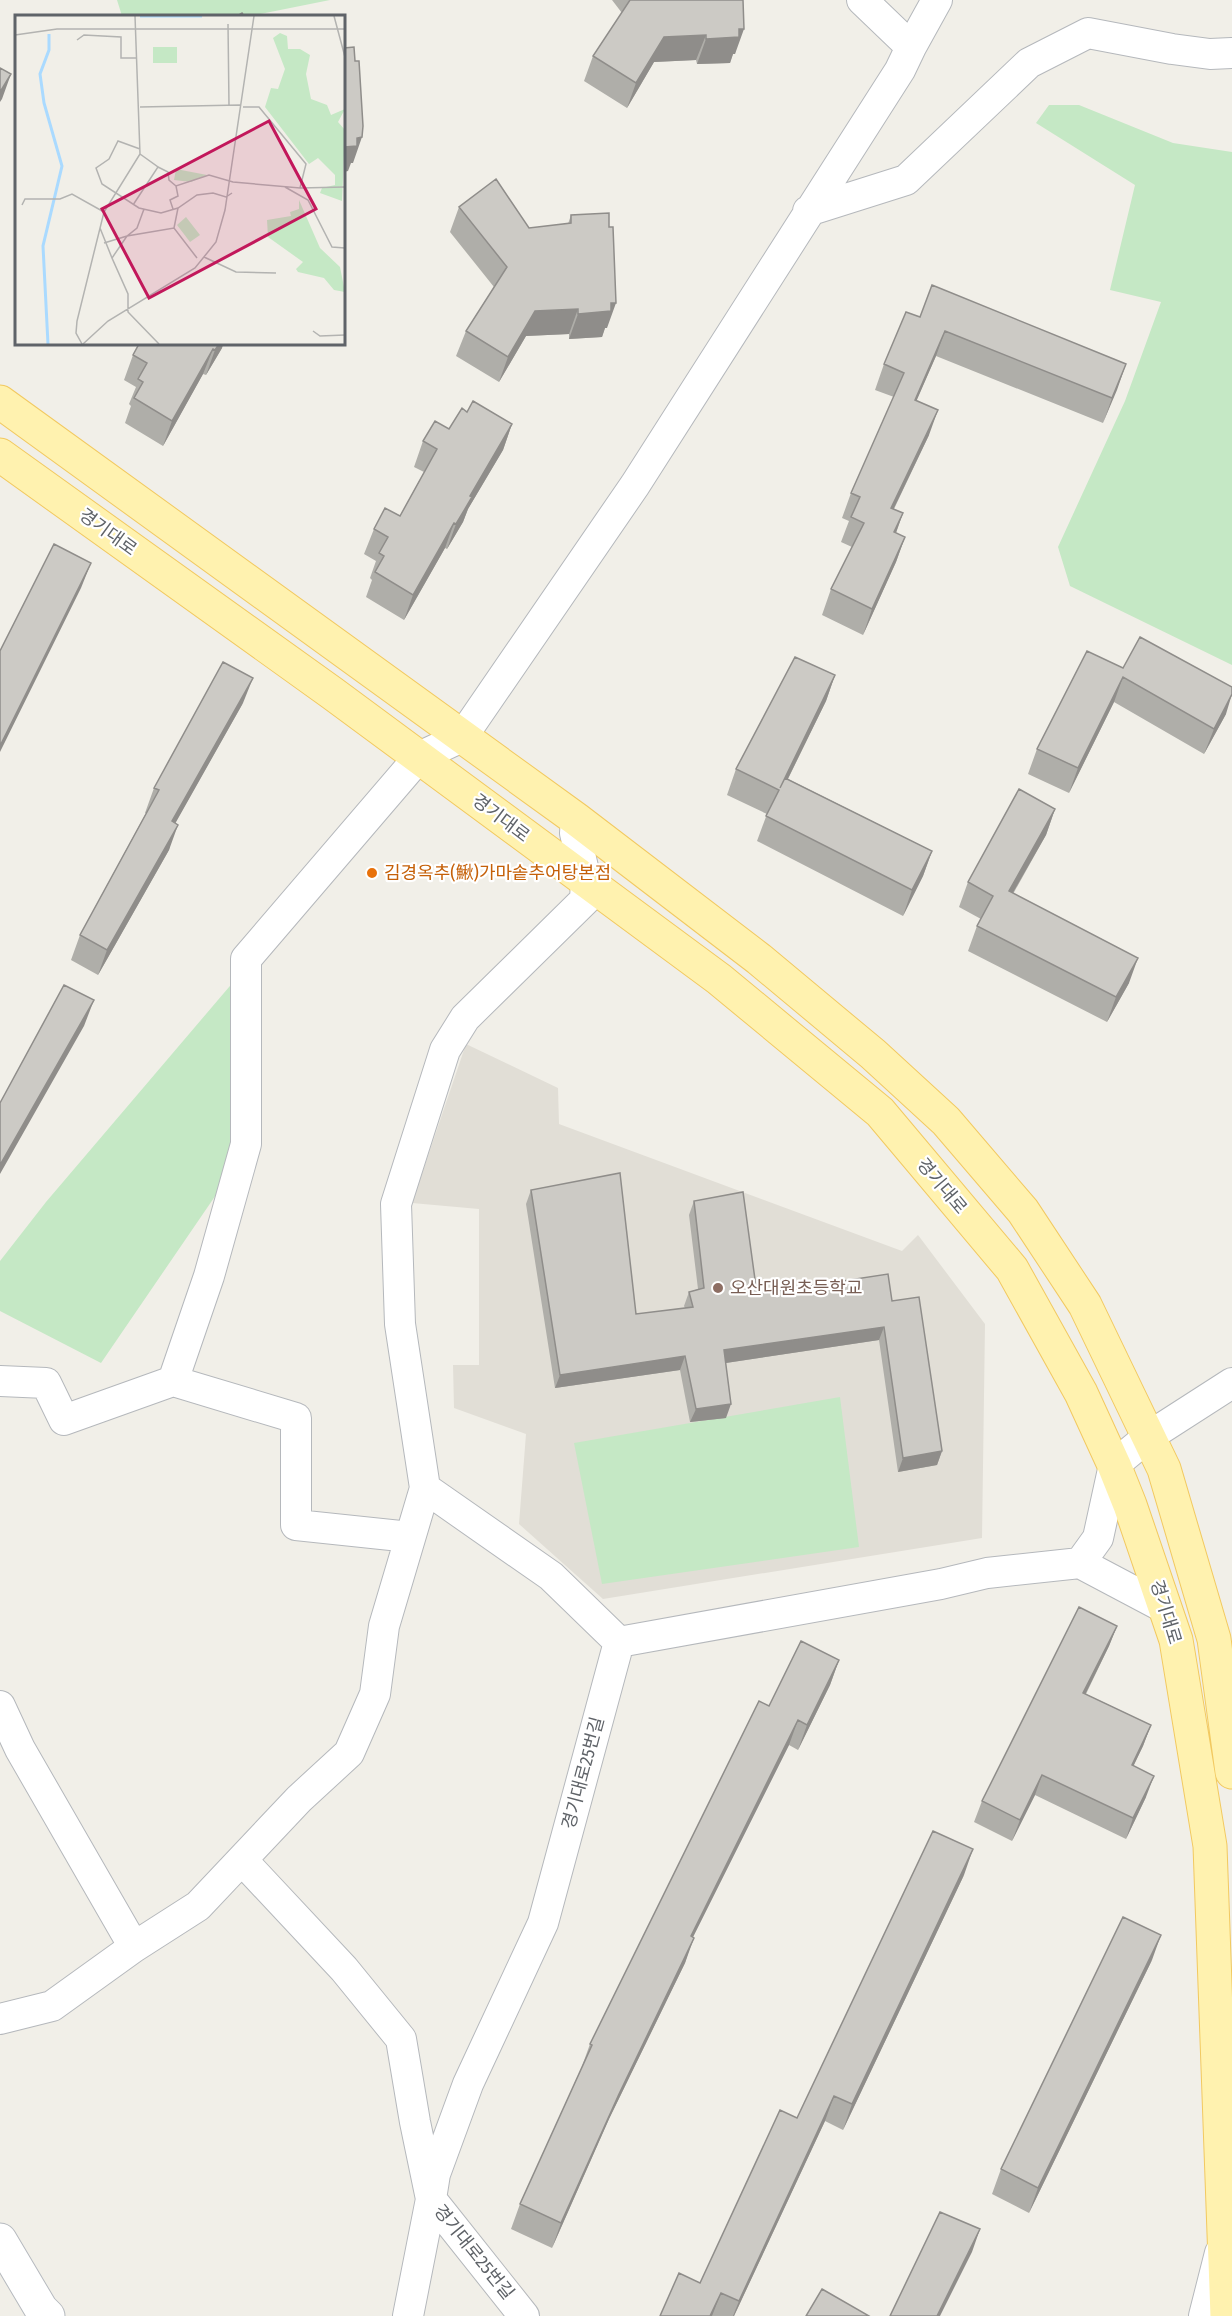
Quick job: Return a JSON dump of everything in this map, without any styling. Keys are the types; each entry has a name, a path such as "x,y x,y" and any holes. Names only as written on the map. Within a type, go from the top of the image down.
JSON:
{"main road":[{"path":"0,402 576,819 759,959 873,1053 946,1121 1023,1211 1085,1305 1164,1468 1214,1638 1232,1772"},
{"name":"경기대로","path":"0,455 419,757 718,979 880,1112 1012,1269 1081,1393 1114,1466 1130,1505 1176,1640 1210,1845 1227,2316"}],"street":[{"path":"862,0 911,47"},
{"path":"172,1381 209,1276 246,1144 246,959 419,757 462,737 634,485 900,70 937,0"},
{"path":"808,211 906,180 1029,63 1088,33 1172,49 1210,54 1232,53"},
{"path":"0,2019 52,2006 134,1947 198,1906 299,1799 348,1753 375,1694 384,1626 425,1488 400,1324 396,1204 446,1050 465,1018 585,900 586,880 575,833 576,819"},
{"path":"0,1381 46,1383 64,1420 172,1381 296,1418 296,1526 410,1537"},
{"path":"1080,1563 1098,1538 1114,1466 1148,1437 1232,1383"},
{"path":"425,1488 551,1576 619,1642 941,1584 987,1573 1080,1563 1165,1608"},
{"name":"경기대로25번길","path":"524,2316 431,2199 435,2174 468,2084 543,1923 619,1642"},
{"path":"0,1706 20,1749 134,1947"},
{"path":"242,1860 344,1969 401,2039 431,2199 408,2316"},
{"path":"1204,2316 1224,2239"},
{"path":"0,2240 40,2314"}],"shaded area":[{"name":"오산대원초등학교","path":"466,1044 558,1088 559,1124 902,1251 918,1235 985,1324 982,1538 603,1599 519,1524 526,1434 454,1408 453,1365 479,1365 479,1209 412,1203"}],"green space":[{"path":"117,0 330,0 255,15 122,15"},
{"path":"1049,105 1079,105 1173,143 1232,152 1232,665 1070,586 1058,547 1125,401 1161,302 1110,290 1135,185 1036,123"},
{"path":"235,980 240,1132 220,1189 101,1363 0,1311 0,1261 46,1202"},
{"path":"840,1397 859,1547 602,1584 574,1443"}],"building":[{"path":"630,0 743,0 744,29 739,29 739,37 706,39 706,35 664,37 636,83 593,56"},
{"path":"354,47 355,61 359,61 363,126 362,137 357,138 357,146 345,147 345,48"},
{"path":"0,68 11,74 0,92"},
{"path":"496,179 529,228 571,223 571,215 609,213 609,227 613,227 616,303 611,303 611,311 578,314 578,309 535,311 508,357 466,331 507,267 459,207"},
{"path":"932,285 1126,364 1112,398 945,331 915,400 938,410 891,508 903,513 894,532 905,537 872,609 831,589 864,523 851,517 860,497 851,493 904,373 884,364 906,312 920,317"},
{"path":"138,345 218,345 215,350 213,349 172,421 134,398 143,382 138,379 147,363 133,355"},
{"path":"473,401 512,424 470,496 472,497 456,524 454,523 413,595 375,572 384,556 379,553 388,537 374,529 385,508 400,516 437,449 423,441 435,421 449,429 462,408 467,412"},
{"path":"54,544 91,563 0,746 0,651"},
{"path":"1140,637 1232,687 1232,694 1214,729 1123,677 1078,768 1037,749 1087,651 1123,668"},
{"path":"795,657 835,675 780,788 785,778 932,851 912,890 766,816 779,790 736,769"},
{"path":"223,662 253,678 172,821 178,825 107,950 80,935 159,790 154,788"},
{"path":"1019,789 1055,809 1009,891 1138,958 1116,997 977,926 993,896 968,882"},
{"path":"64,985 94,1000 0,1165 0,1103"},
{"path":"620,1173 636,1314 693,1307 689,1292 704,1288 694,1201 743,1192 757,1294 888,1274 892,1301 919,1297 942,1451 903,1458 884,1327 724,1350 731,1404 696,1409 685,1356 560,1375 531,1190"},
{"path":"1079,1607 1117,1626 1083,1693 1151,1725 1132,1765 1154,1776 1133,1818 1042,1775 1020,1820 982,1801"},
{"path":"801,1641 839,1660 807,1725 798,1720 691,1936 694,1938 619,2094 561,2223 520,2204 592,2045 590,2044 759,1701 769,1706"},
{"path":"933,1831 973,1849 852,2104 834,2096 739,2301 721,2293 710,2316 660,2316 679,2273 700,2283 780,2110 797,2118"},
{"path":"1123,1917 1161,1935 1038,2188 1001,2169"},
{"path":"940,2212 980,2229 937,2316 890,2316"},
{"path":"822,2289 869,2316 806,2316"}],"place":[{"name":"김경옥추(鰍)가마솥추어탕본점","path":"372,873"},
{"name":"오산대원초등학교","path":"718,1288"}]}
